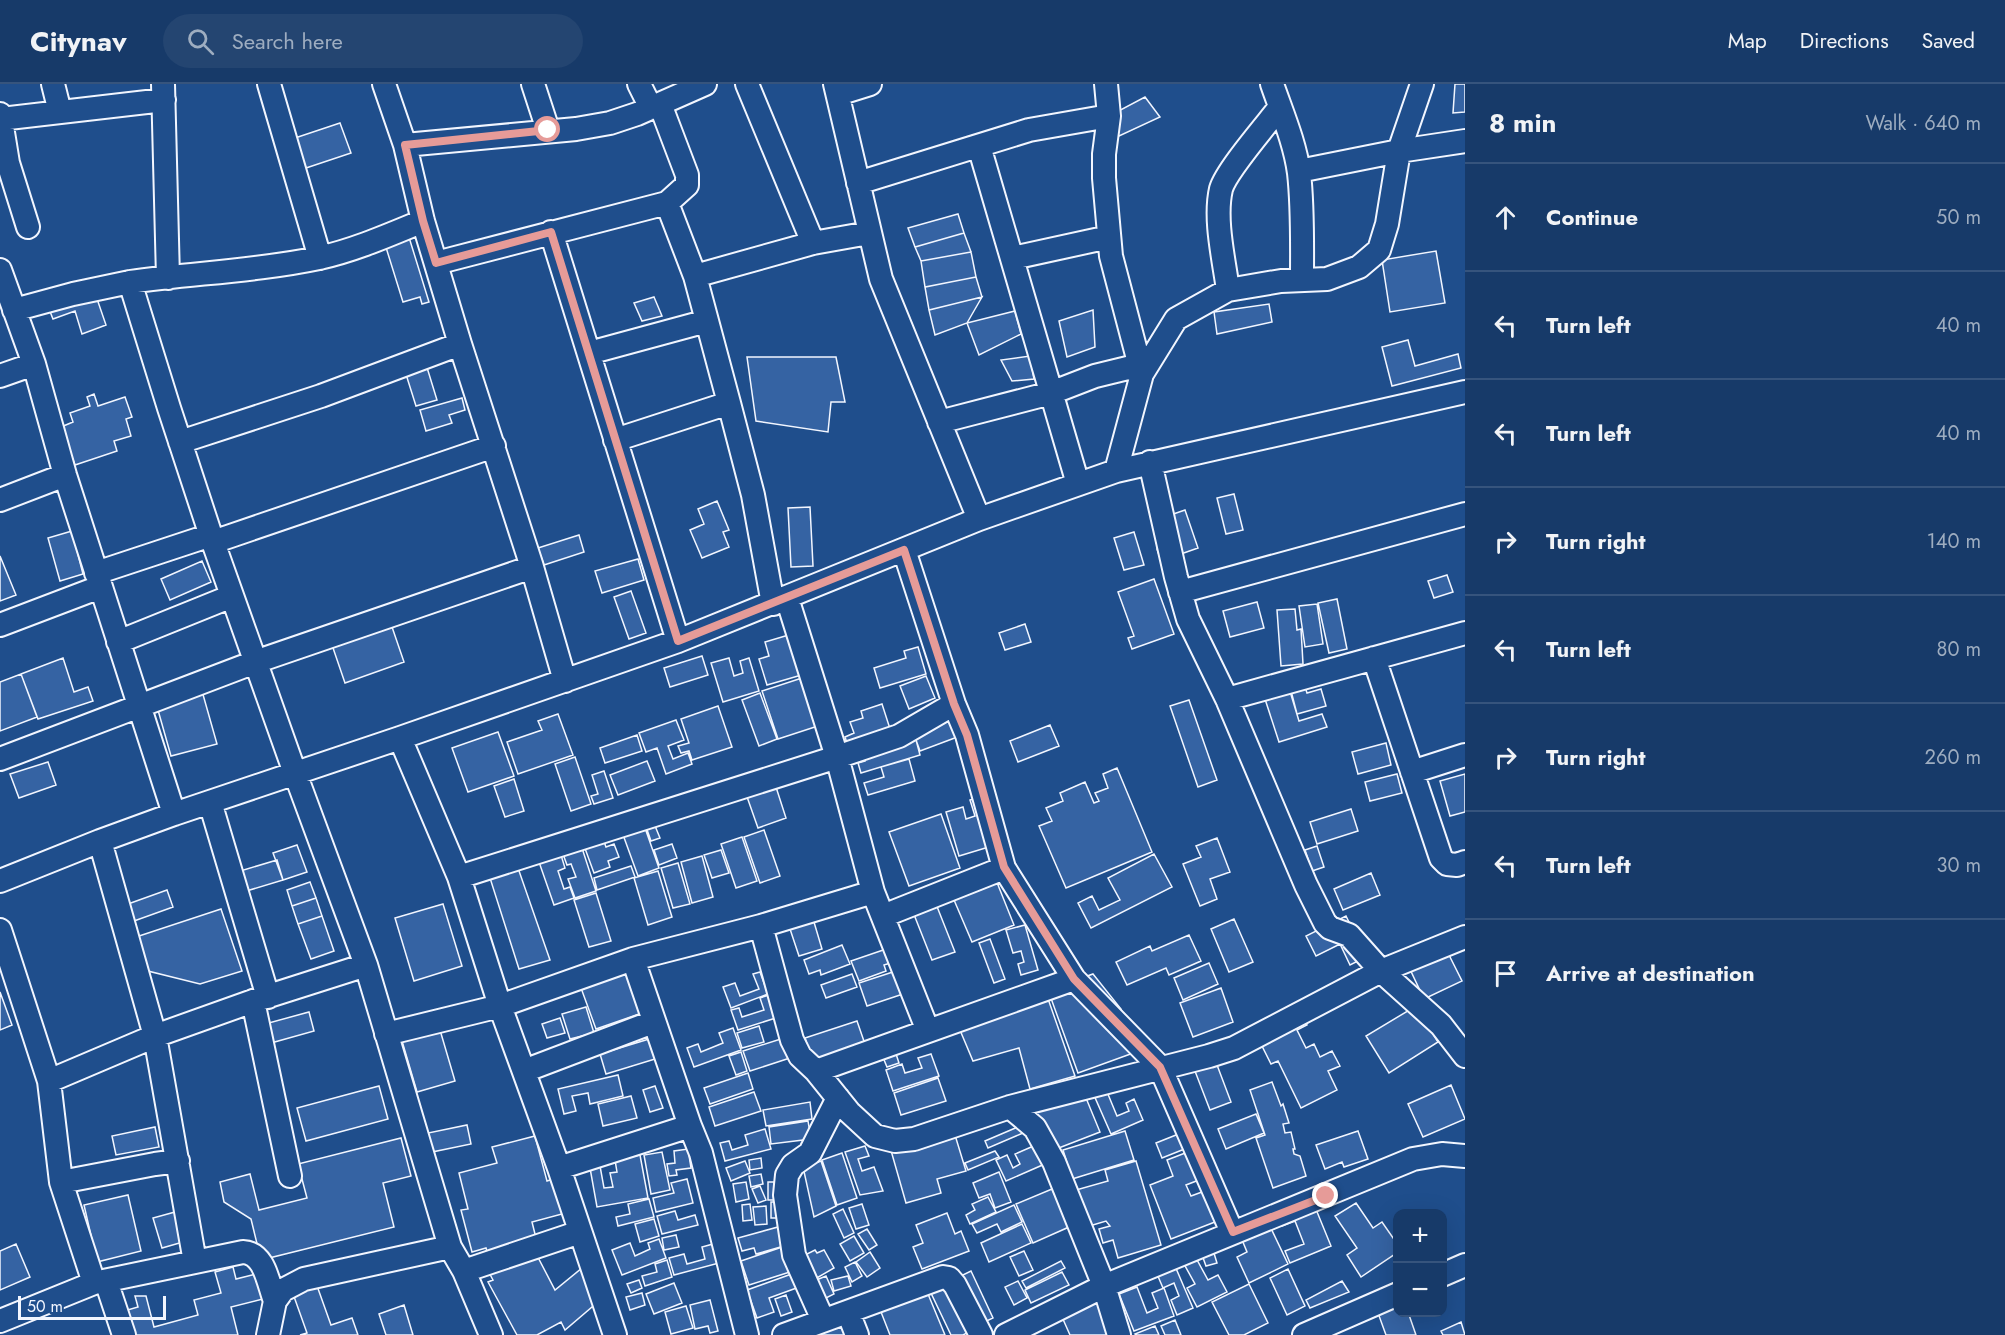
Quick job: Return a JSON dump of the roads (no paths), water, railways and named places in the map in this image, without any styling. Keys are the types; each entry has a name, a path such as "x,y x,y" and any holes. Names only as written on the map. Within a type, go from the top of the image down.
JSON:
{"street":[{"path":"53,84 60,112"},
{"path":"269,84 320,258"},
{"path":"384,84 405,145 423,221 460,344 532,567 565,681"},
{"path":"533,84 548,130"},
{"path":"436,263 667,203 687,185 687,175 655,106 639,84"},
{"path":"405,145 576,129 610,123 705,84"},
{"path":"747,84 813,243"},
{"path":"870,84 836,89 869,233 881,279 980,519"},
{"path":"1106,84 1109,116 1104,154 1104,178 1111,256 1141,370"},
{"path":"1272,84 1299,171 1302,280"},
{"path":"1116,471 1141,370 1176,319 1228,290 1281,281 1327,279 1359,267 1379,250 1387,224 1399,151 1422,84"},
{"path":"28,227 8,163 0,118 60,112 163,92 168,278"},
{"path":"1228,290 1218,207 1222,187 1280,107"},
{"path":"858,183 1029,130 1109,116"},
{"path":"1299,171 1399,151 1465,141"},
{"path":"979,146 1078,484"},
{"path":"667,203 695,276 780,601 837,758 873,892 928,1031"},
{"path":"14,310 130,282 259,268 320,258 365,244 423,221"},
{"path":"551,232 678,641"},
{"path":"695,276 813,243 869,233"},
{"path":"1013,258 1109,237"},
{"path":"0,270 34,364 65,475 174,814"},
{"path":"130,282 180,442 255,663 366,965 450,1247 464,1271 491,1335"},
{"path":"589,353 707,321"},
{"path":"180,442 321,396 460,344"},
{"path":"0,376 34,364"},
{"path":"939,422 1051,393 1095,376 1141,370"},
{"path":"0,881 174,814 678,641 980,519 1116,471 1465,392"},
{"path":"615,440 729,403"},
{"path":"0,625 98,580 212,538 494,446"},
{"path":"1150,462 1188,619 1227,699 1306,885 1325,923 1330,928 1349,935 1382,971 1441,1025 1463,1050"},
{"path":"0,500 65,475"},
{"path":"1180,592 1465,514"},
{"path":"904,550 954,704 967,735 1004,867 1074,979 1160,1067 1233,1232"},
{"path":"0,759 255,663 532,567"},
{"path":"118,642 232,596"},
{"path":"1227,699 1465,633"},
{"path":"1374,658 1441,858 1447,864 1457,865 1465,862"},
{"path":"459,877 837,758 899,735 954,704"},
{"path":"400,738 459,877 500,1006 559,1168 615,1335"},
{"path":"1412,772 1465,755"},
{"path":"210,802 260,999 290,1176"},
{"path":"100,841 155,1036 195,1262"},
{"path":"883,916 1004,867"},
{"path":"386,1034 500,1006 633,959 761,926 873,892"},
{"path":"761,926 792,1040 800,1056 816,1071 849,1112 875,1136 895,1141 914,1139 1010,1107 1234,1048 1382,971 1465,937"},
{"path":"0,930 49,1081 61,1182 100,1282 124,1335"},
{"path":"633,959 653,1022 701,1153 747,1335"},
{"path":"49,1081 155,1036 366,965"},
{"path":"816,1071 1074,979"},
{"path":"524,1071 653,1022"},
{"path":"823,1320 794,1255 785,1195 787,1175 793,1165 810,1153 838,1098"},
{"path":"1010,1107 1035,1128 1054,1162 1104,1286 1119,1335"},
{"path":"559,1168 690,1126"},
{"path":"1006,1335 1104,1286 1413,1159 1442,1154 1465,1156"},
{"path":"61,1182 178,1161"},
{"path":"464,1271 580,1232"},
{"path":"268,1335 275,1301 282,1290 304,1279 450,1247"},
{"path":"0,1321 100,1282 243,1252 251,1253 259,1258 275,1301"},
{"path":"1447,1273 1465,1265"},
{"path":"784,1335 934,1279 950,1278 981,1335"},
{"path":"1304,1335 1393,1296"},
{"path":"848,1312 857,1335"}]}
